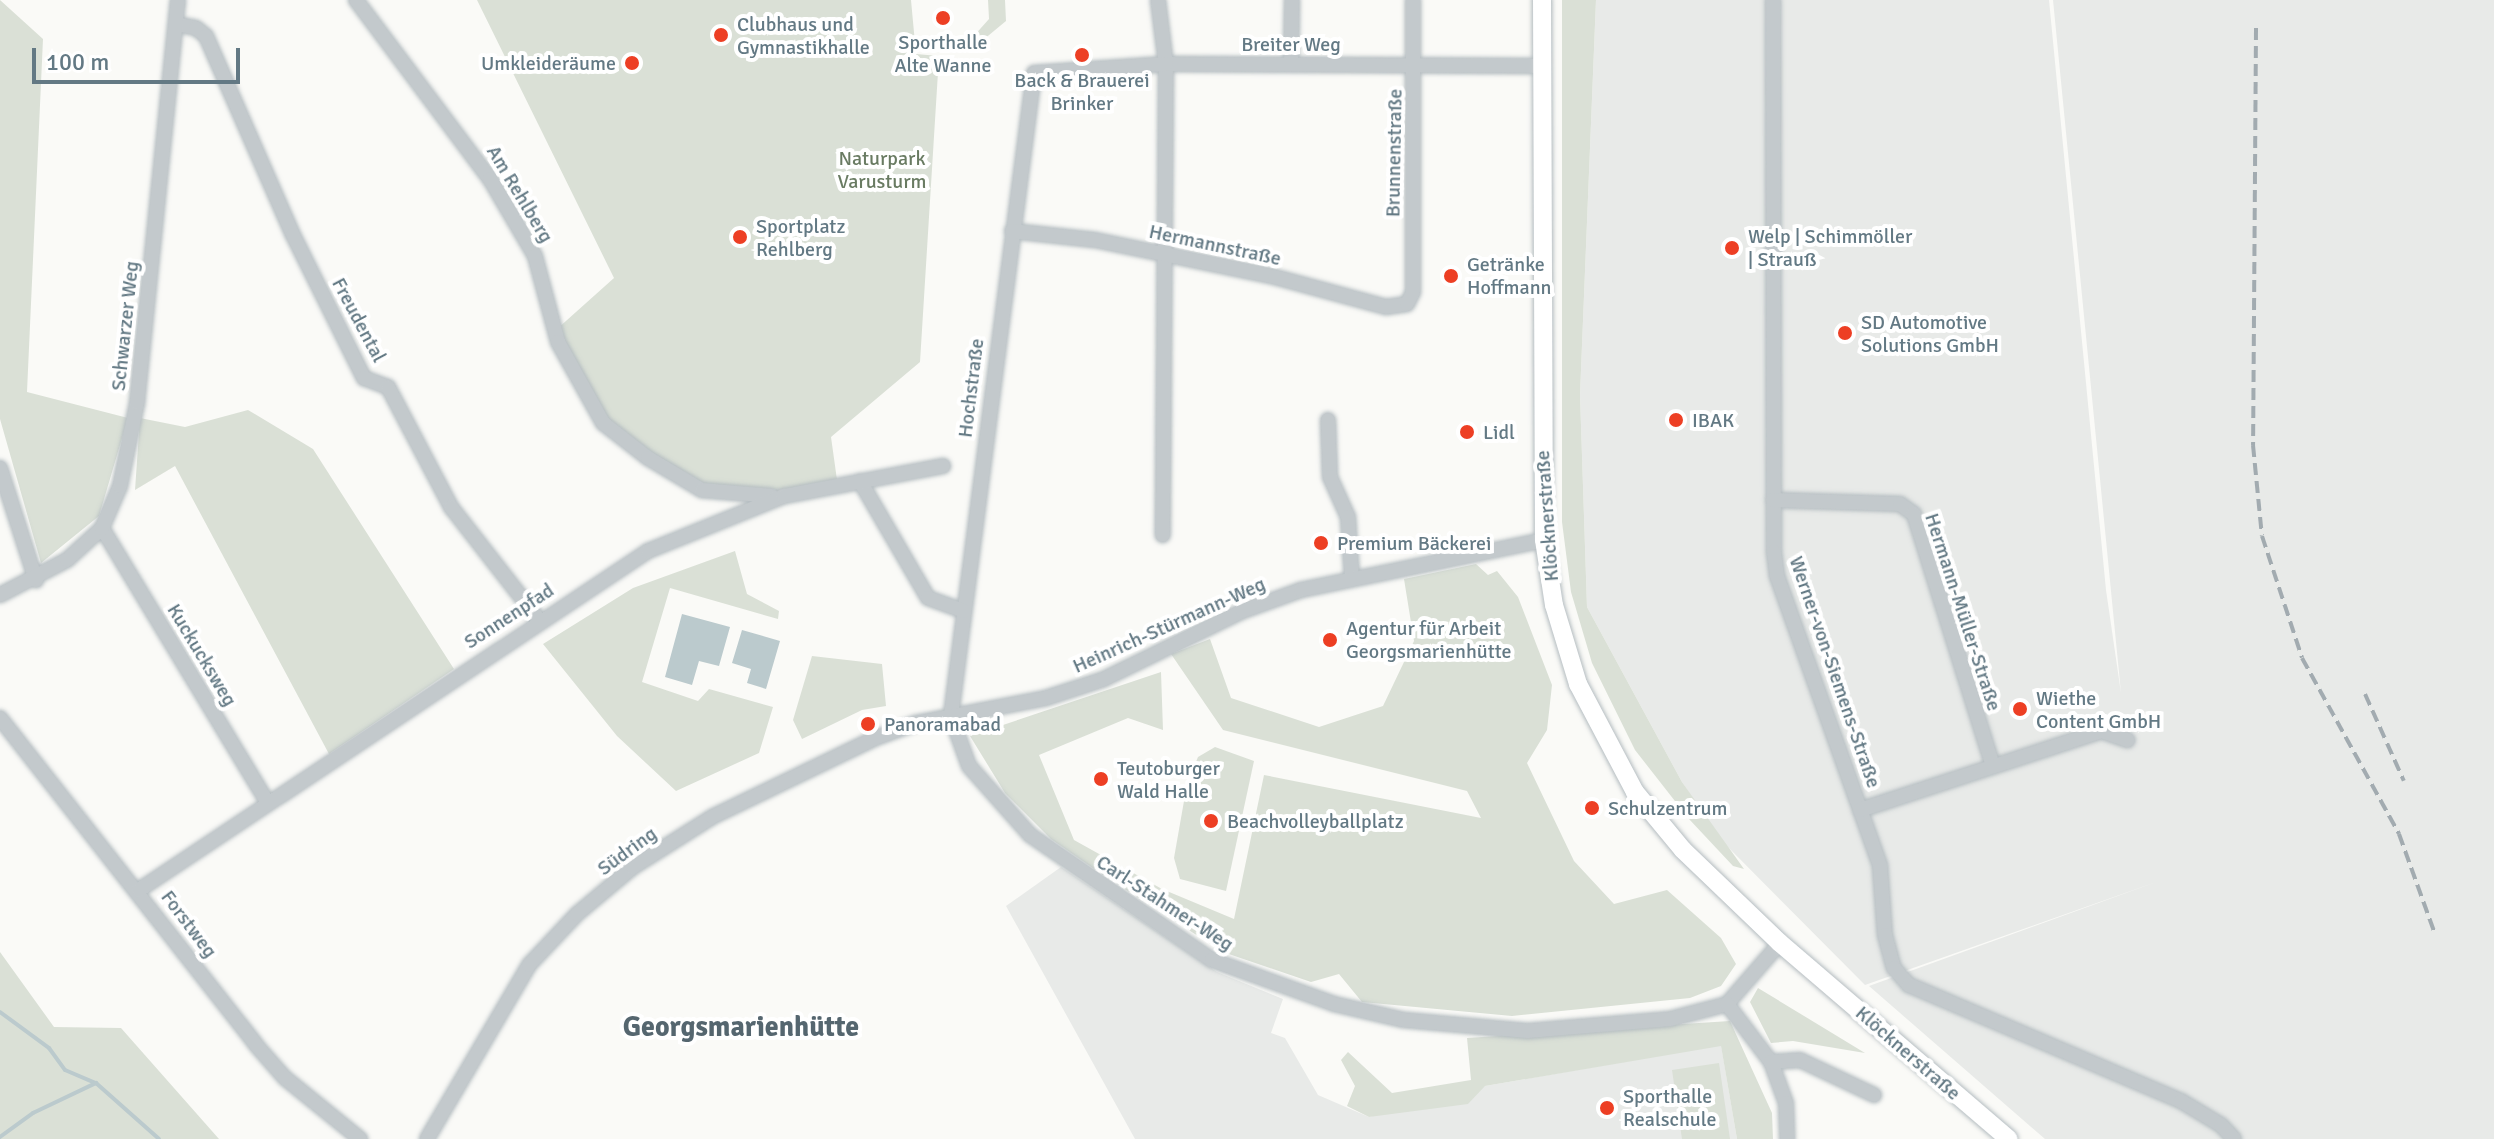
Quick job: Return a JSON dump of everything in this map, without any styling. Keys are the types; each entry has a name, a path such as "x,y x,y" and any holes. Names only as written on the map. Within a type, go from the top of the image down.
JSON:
{"main road":[{"name":"Klöcknerstraße","path":"1542,0 1544,540 1565,644 1613,756 1683,850 1780,943 2009,1139"}],"street":[{"name":"Schwarzer Weg","path":"0,595 36,580 102,528 120,486 137,403 178,0"},
{"name":"Am Rehlberg","path":"356,0 498,192 535,256 558,342 603,423 648,458 702,490 784,496"},
{"path":"1158,0 1166,64 1163,535"},
{"path":"1291,64 1292,0"},
{"name":"Brunnenstraße","path":"1407,304 1413,292 1413,0"},
{"name":"Werner-von-Siemens-Straße","path":"1773,0 1773,500 1777,576 1884,883 1885,935 1901,978 2181,1101 2221,1125 2234,1139"},
{"name":"Freudental","path":"176,24 196,28 206,36 293,235 364,378 388,387 451,507 539,620"},
{"name":"Breiter Weg","path":"1040,69 1166,64 1542,66"},
{"name":"Hochstraße","path":"951,716 1012,231 1034,73 1040,69"},
{"name":"Hermannstraße","path":"1012,231 1095,240 1386,307 1407,304"},
{"path":"1328,420 1330,477 1348,517 1352,579"},
{"name":"Sonnenpfad","path":"139,890 539,620 648,551 784,496 943,466"},
{"path":"0,468 36,580"},
{"path":"860,481 928,598 964,611"},
{"name":"Hermann-Müller-Straße","path":"1773,500 1900,504 1914,514 1993,766"},
{"name":"Kuckucksweg","path":"102,528 267,802"},
{"name":"Heinrich-Stürmann-Weg","path":"951,716 1046,698 1104,679 1243,611 1352,579 1544,540"},
{"name":"Carl-Stahmer-Weg","path":"951,716 969,766 1030,835 1212,960 1275,986 1404,1020 1528,1031 1670,1019 1727,1004"},
{"name":"Südring","path":"427,1139 529,965 577,914 633,867 712,817 831,758 902,728 951,716"},
{"name":"Forstweg","path":"0,718 285,1078 360,1139"},
{"path":"1860,810 2101,731 2127,740"},
{"path":"1780,943 1727,1004 1771,1062 1786,1103 1787,1139"},
{"path":"1771,1062 1800,1060 1874,1095"}],"shaded area":[{"path":"1596,0 2049,0 2106,590 2121,693 2053,0 2494,0 2494,1139 2045,1139 1869,986 2159,881 1865,985 1720,839 1682,782 1587,607 1580,395"},
{"path":"682,614 730,627 719,666 699,661 692,685 665,677"},
{"path":"742,630 780,641 766,689 747,683 751,669 732,663"},
{"path":"1061,867 1217,972 1283,999 1271,1033 1285,1038 1318,1095 1369,1117 1485,1086 1721,1045 1737,1139 1135,1139 1006,906"}],"green space":[{"path":"0,0 43,39 27,392 128,418 99,516 41,563 0,419"},
{"name":"Naturpark Varusturm","path":"477,0 911,0 916,54 939,56 920,362 831,437 837,480 784,496 702,490 603,423 557,329 614,278"},
{"path":"988,0 1005,0 1006,21 977,45 972,38 989,19"},
{"path":"1562,0 1596,0 1580,395 1587,607 1682,782 1744,869 1733,866 1689,819 1635,750 1592,663 1571,592 1562,522"},
{"path":"248,410 313,449 454,669 329,754 175,466 135,490 140,418 185,427"},
{"path":"735,551 747,594 779,611 778,619 670,588 642,682 698,701 709,689 773,707 759,753 676,791 617,736 543,644 633,588"},
{"path":"1476,564 1488,575 1497,571 1518,597 1552,685 1547,730 1527,763 1574,861 1614,904 1667,890 1721,938 1736,964 1721,986 1690,998 1512,1016 1362,1002 1339,974 1311,982 1223,952 1103,875 1051,839 1005,793 970,736 1161,672 1163,730 1128,718 1039,755 1074,840 1162,889 1234,919 1264,775 1481,818 1467,791 1223,730 1171,654 1210,639 1231,698 1319,727 1383,706 1414,641 1404,579"},
{"path":"812,656 882,664 886,706 862,710 802,739 793,720"},
{"name":"Beachvolleyballplatz","path":"1215,747 1254,761 1226,891 1180,879 1174,858 1187,784 1198,757"},
{"path":"0,952 54,1027 121,1028 219,1139 0,1139"},
{"path":"1758,988 1865,1053 1793,1041 1771,1043 1750,1002"},
{"path":"1730,1021 1772,1113 1773,1139 1737,1139 1721,1046 1485,1086 1468,1104 1369,1117 1347,1106 1355,1086 1341,1060 1348,1052 1392,1093 1471,1080 1467,1038"},
{"path":"1719,1063 1730,1139 1682,1139 1672,1070"}],"waterway":[{"path":"0,1012 49,1048 65,1070 96,1083"},
{"path":"0,1137 33,1113 96,1083 159,1139"}],"railway":[{"path":"2256,28 2253,445 2262,536 2302,658 2399,834 2435,934"},
{"path":"2365,694 2404,781"}],"place":[{"name":"Sporthalle Alte Wanne","path":"943,18"},
{"name":"Clubhaus und Gymnastikhalle","path":"721,35"},
{"name":"Back & Brauerei Brinker","path":"1082,55"},
{"name":"Umkleideräume","path":"632,63"},
{"name":"Sportplatz Rehlberg","path":"740,237"},
{"name":"Welp | Schimmöller | Strauß","path":"1732,248"},
{"name":"Getränke Hoffmann","path":"1451,276"},
{"name":"SD Automotive Solutions GmbH","path":"1845,333"},
{"name":"IBAK","path":"1676,420"},
{"name":"Lidl","path":"1467,432"},
{"name":"Premium Bäckerei","path":"1321,543"},
{"name":"Agentur für Arbeit Georgsmarienhütte","path":"1330,640"},
{"name":"Wiethe Content GmbH","path":"2020,709"},
{"name":"Panoramabad","path":"868,724"},
{"name":"Teutoburger Wald Halle","path":"1101,779"},
{"name":"Schulzentrum","path":"1592,808"},
{"name":"Beachvolleyballplatz","path":"1211,821"},
{"name":"Sporthalle Realschule","path":"1607,1108"}],"district":[{"name":"Georgsmarienhütte","path":"741,1027"}]}
